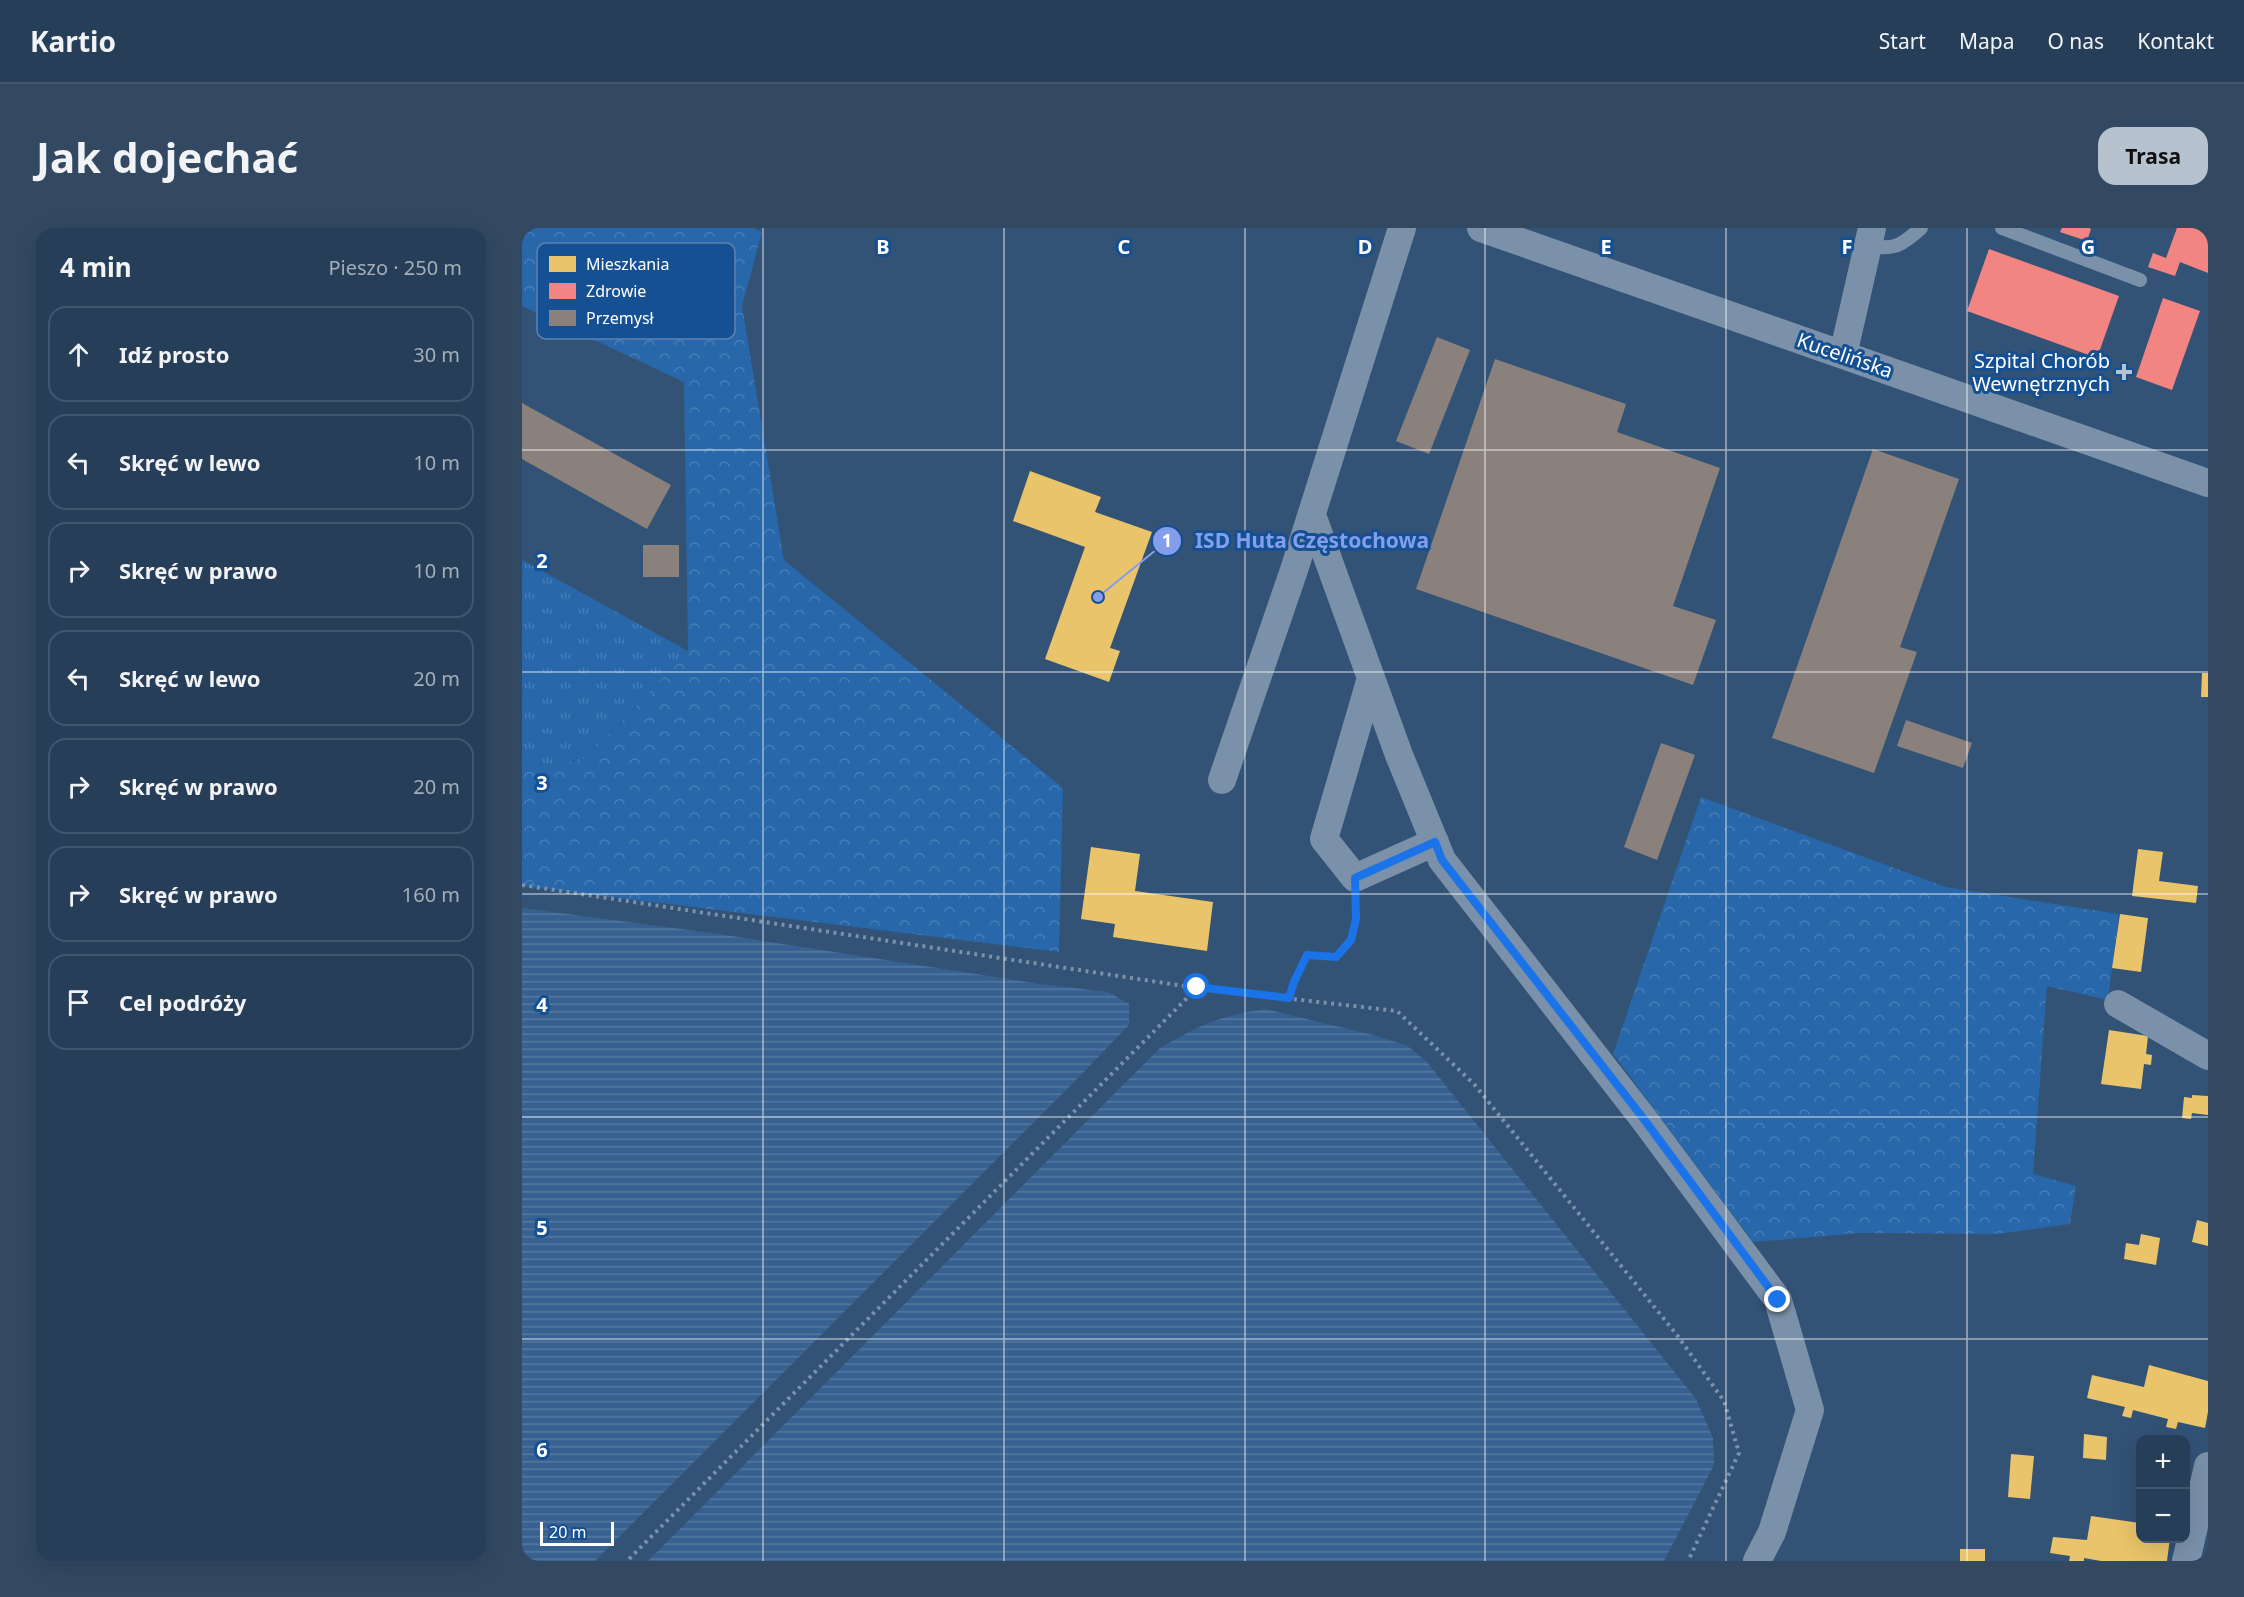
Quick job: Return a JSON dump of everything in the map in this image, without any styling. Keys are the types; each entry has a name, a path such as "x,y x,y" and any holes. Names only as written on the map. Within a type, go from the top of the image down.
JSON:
{"street":[{"path":"1222,780 1312,515 1402,228"},
{"name":"Kucelińska","path":"1481,228 2208,483"},
{"path":"1843,355 1870,237"},
{"path":"1312,515 1399,755 1442,860 1643,1118 1778,1300 1810,1410 1772,1532 1756,1561"},
{"path":"1371,678 1324,839 1355,878 1435,842"},
{"path":"2118,1004 2208,1056"},
{"path":"2186,1561 2208,1466"}],"lane":[{"path":"1870,237 1884,249 1900,246 1921,228"},
{"path":"2002,228 2140,280"}],"path":[{"path":"1289,998 1307,955 1336,957 1351,940 1356,919 1355,878"},
{"path":"522,885 1197,987 1397,1011 1474,1084 1677,1335 1724,1401 1739,1454 1688,1561"},
{"path":"627,1561 1197,987"}],"green space":[{"path":"522,228 754,228 762,232 742,306 784,560 1063,788 1059,952 522,886 522,768 586,759 688,651 684,382 592,339 735,339 735,243 537,243 537,313 522,306"},
{"path":"522,560 688,651 586,759 522,768"},
{"path":"1701,797 1946,887 2119,914 2108,1000 2047,986 2033,1174 2076,1186 2070,1224 1997,1234 1860,1233 1753,1242 1613,1054"}],"shaded area":[{"path":"522,908 719,934 1040,984 1108,992 1129,1004 1129,1025 595,1561 522,1561"},
{"path":"1265,1009 1373,1035 1408,1046 1427,1062 1696,1399 1713,1438 1714,1465 1664,1561 648,1561 1160,1048 1210,1022"}],"building: Mieszkania":[{"path":"1030,471 1101,497 1095,512 1152,532 1110,648 1120,651 1109,682 1045,659 1085,547 1013,521"},
{"path":"2202,673 2208,673 2208,697 2201,697"},
{"path":"1091,847 1140,854 1135,891 1213,902 1207,951 1113,937 1115,924 1081,919"},
{"path":"2138,849 2163,852 2159,881 2198,886 2196,903 2132,896"},
{"path":"2120,914 2148,918 2141,972 2112,968"},
{"path":"2109,1030 2148,1036 2146,1054 2152,1055 2151,1065 2144,1064 2141,1089 2101,1084"},
{"path":"2192,1095 2208,1096 2208,1115 2192,1113 2191,1119 2182,1118 2184,1097 2192,1098"},
{"path":"2197,1220 2208,1223 2208,1246 2192,1242"},
{"path":"2141,1234 2160,1238 2156,1265 2124,1259 2126,1243 2139,1245"},
{"path":"2149,1365 2208,1381 2208,1412 2205,1428 2178,1422 2176,1429 2166,1427 2168,1419 2133,1410 2131,1418 2122,1416 2125,1407 2087,1398 2092,1375 2144,1387"},
{"path":"2084,1434 2107,1437 2106,1460 2083,1458"},
{"path":"2011,1454 2034,1456 2030,1499 2008,1497"},
{"path":"2091,1516 2136,1522 2136,1543 2169,1543 2167,1561 2101,1561 2084,1558 2084,1561 2069,1561 2070,1556 2050,1553 2053,1537 2087,1540"},
{"path":"1960,1549 1985,1549 1985,1561 1960,1561"}],"building: Zdrowie":[{"path":"2062,228 2091,229 2087,241 2060,232"},
{"path":"2177,228 2208,228 2208,273 2180,262 2175,276 2148,267 2153,253 2166,258"},
{"path":"1989,249 2119,296 2097,358 1967,311"},
{"path":"2163,298 2200,311 2172,390 2136,377"}],"building: Przemysł":[{"path":"1437,337 1470,350 1429,454 1396,441"},
{"path":"1495,359 1626,404 1617,432 1720,468 1673,606 1716,620 1693,685 1416,589"},
{"path":"522,403 671,485 647,529 522,459"},
{"path":"1873,449 1959,479 1900,647 1917,652 1874,773 1772,738"},
{"path":"643,545 679,545 679,577 643,577"},
{"path":"1906,720 1972,743 1963,768 1897,746"},
{"path":"1661,743 1695,755 1657,860 1624,847"}],"place":[{"name":"Szpital Chorób Wewnętrznych","path":"2124,372"},
{"name":"ISD Huta Częstochowa","path":"1098,597"}],"route":[{"path":"1197,987 1289,998 1307,955 1336,957 1351,940 1356,919 1355,878 1435,842 1442,860 1643,1118 1778,1300"}]}
